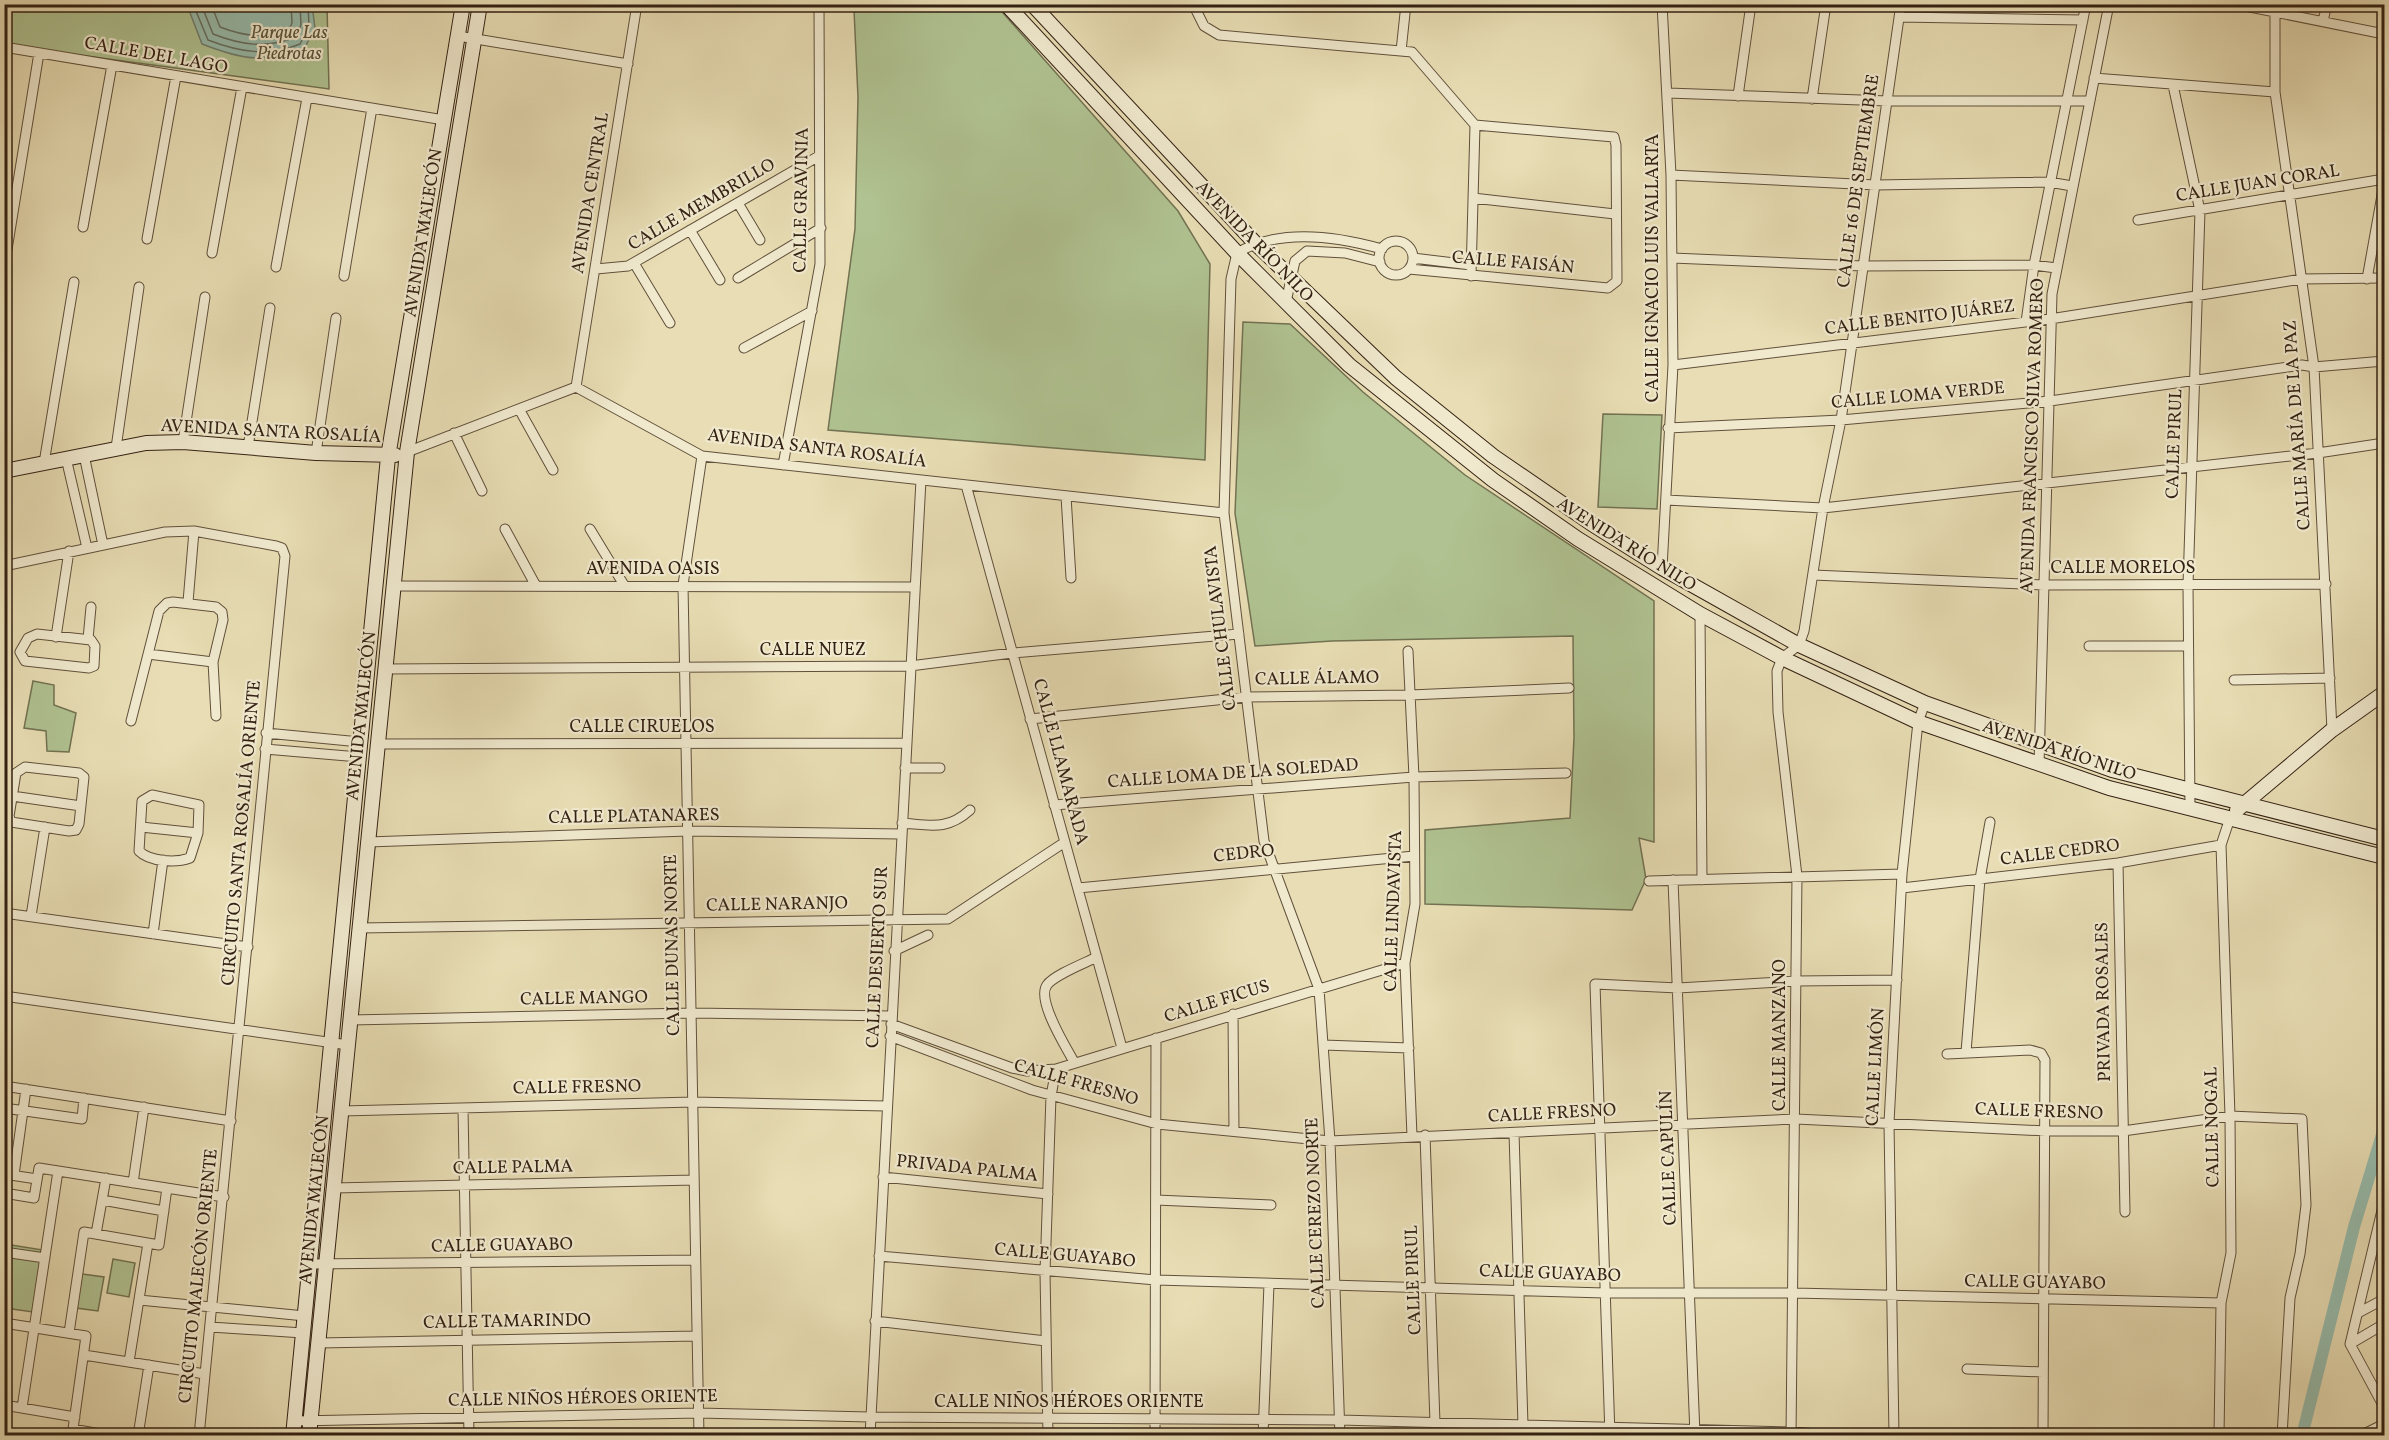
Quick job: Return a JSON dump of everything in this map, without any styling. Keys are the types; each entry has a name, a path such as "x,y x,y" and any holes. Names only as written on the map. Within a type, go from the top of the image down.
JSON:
{"street":[{"name":"AVENIDA MALECÓN","path":"294,1428 388,457 463,4"},
{"name":"AVENIDA MALECÓN","path":"310,1428 406,452 480,4"},
{"name":"AVENIDA CENTRAL","path":"576,387 637,4"},
{"name":"CALLE GRAVINIA","path":"783,465 820,264 819,4"},
{"name":"AVENIDA RÍO NILO","path":"1006,4 1237,253 1349,365 1482,470 1578,539 1700,614 1782,658 1918,722 2109,788 2385,857"},
{"name":"AVENIDA RÍO NILO","path":"1032,4 1291,280 1396,378 1493,456 1592,524 1662,568 1799,645 1925,703 2112,770 2241,805 2385,839"},
{"path":"1193,4 1204,27 1219,35 1412,52 1475,124 1471,276"},
{"path":"1401,51 1406,4"},
{"name":"CALLE IGNACIO LUIS VALLARTA","path":"1662,4 1671,175 1673,365 1662,568"},
{"path":"1738,96 1751,4"},
{"path":"1812,99 1826,4"},
{"name":"CALLE 16 DE SEPTIEMBRE","path":"1799,645 1804,631 1823,508 1841,420 1901,4"},
{"name":"AVENIDA FRANCISCO SILVA ROMERO","path":"2026,322 2049,182 2068,100 2086,4"},
{"name":"AVENIDA FRANCISCO SILVA ROMERO","path":"2039,765 2050,401 2050,319 2056,268 2109,4"},
{"path":"2235,4 2385,34"},
{"path":"2322,21 2327,4"},
{"name":"CALLE MARÍA DE LA PAZ","path":"2275,12 2275,92 2314,367 2332,730"},
{"path":"1899,17 2083,20"},
{"path":"458,36 627,64"},
{"name":"CALLE DEL LAGO","path":"4,47 444,120"},
{"path":"4,268 39,52"},
{"path":"83,227 112,65"},
{"path":"147,239 176,76"},
{"path":"2094,78 2275,92"},
{"name":"CALLE PIRUL","path":"2173,84 2200,211 2188,585 2190,808"},
{"path":"212,253 242,87"},
{"path":"1668,93 1888,101 2090,101"},
{"path":"276,267 307,98"},
{"path":"344,276 372,108"},
{"path":"1473,198 1616,214 1614,137 1475,124"},
{"name":"CALLE MEMBRILLO","path":"596,269 619,268 634,263 819,156"},
{"path":"1671,175 1876,185 2049,182 2072,186"},
{"name":"CALLE JUAN CORAL","path":"2138,219 2200,211 2385,179"},
{"path":"2367,279 2385,184"},
{"path":"738,203 760,240"},
{"name":"CALLE FAISÁN","path":"1409,269 1608,288 1614,285 1618,278 1616,214"},
{"path":"738,278 821,228"},
{"path":"690,230 720,280"},
{"path":"1237,253 1256,243 1281,238 1327,238 1382,249"},
{"path":"1281,238 1293,242 1298,257 1286,302"},
{"path":"1391,241 1402,242 1409,247 1413,258 1409,269 1400,275 1393,275 1383,269 1380,262 1382,249 1391,241"},
{"path":"1298,257 1307,251 1329,251 1380,262"},
{"name":"CALLE CHULAVISTA","path":"1237,253 1231,279 1224,513 1264,841 1319,989"},
{"name":"CALLE FAISÁN","path":"1413,258 1471,265"},
{"path":"1672,258 1863,266 2034,265 2056,268"},
{"path":"634,263 670,322"},
{"name":"CALLE BENITO JUÁREZ","path":"1673,365 2050,319 2302,279 2385,278"},
{"path":"44,463 74,282"},
{"path":"117,448 140,287"},
{"path":"183,442 205,297"},
{"path":"248,447 270,308"},
{"path":"744,348 812,310"},
{"path":"316,453 336,318"},
{"name":"CALLE LOMA VERDE","path":"1668,428 1841,420 2050,401 2302,365 2314,367 2385,361"},
{"name":"AVENIDA SANTA ROSALÍA","path":"4,471 146,443 183,442 388,457 576,387 702,456 1224,513"},
{"path":"519,409 553,470"},
{"path":"454,433 482,491"},
{"path":"1666,500 1823,508 2319,453 2385,443"},
{"path":"84,455 103,545"},
{"name":"CALLE DUNAS NORTE","path":"699,1436 683,585 702,456"},
{"path":"1482,470 1493,456"},
{"path":"66,458 87,548"},
{"name":"CALLE DESIERTO SUR","path":"870,1436 894,951 921,480"},
{"name":"CALLE LLAMARADA","path":"966,485 1122,1048"},
{"path":"1066,496 1071,578"},
{"path":"505,529 536,586"},
{"path":"590,529 624,585"},
{"path":"4,566 165,532 194,531 188,602"},
{"name":"CIRCUITO SANTA ROSALÍA ORIENTE","path":"194,531 282,549 285,556 266,734 231,1120"},
{"path":"56,637 69,551"},
{"name":"CALLE MORELOS","path":"1813,575 2044,585 2326,584"},
{"name":"AVENIDA OASIS","path":"393,586 914,587"},
{"path":"131,721 162,607 173,602 188,602 216,608 222,612 223,620 213,662 216,716"},
{"path":"88,639 91,607"},
{"path":"1700,614 1702,880"},
{"name":"CALLE NUEZ","path":"385,669 910,666 1012,653 1239,634"},
{"path":"30,636 56,637 88,639 95,646 94,666 91,668 25,661 21,657 20,652 30,636"},
{"path":"1782,658 1799,645"},
{"path":"2089,646 2188,646"},
{"name":"CALLE LINDAVISTA","path":"1408,651 1414,777 1415,904 1406,963 1412,1136"},
{"path":"148,654 213,662"},
{"name":"CALLE MANZANO","path":"1782,658 1777,671 1778,711 1797,876 1792,1434"},
{"path":"2234,680 2330,678"},
{"name":"CALLE ÁLAMO","path":"1030,719 1246,697 1569,688"},
{"path":"2230,818 2241,805 2332,730 2385,693"},
{"name":"CALLE LIMÓN","path":"1894,1436 1889,1123 1902,874 1918,722 1925,703"},
{"path":"266,734 360,742"},
{"name":"CALLE CIRUELOS","path":"378,744 906,743"},
{"path":"265,749 359,758"},
{"path":"22,768 80,773 85,783 81,806 76,830 69,831 11,822 9,816 16,773 22,768"},
{"path":"904,768 940,768"},
{"name":"CALLE LOMA DE LA SOLEDAD","path":"1054,805 1414,777 1566,773"},
{"path":"152,795 199,805 198,833 194,854 190,858 163,860 146,856 139,851 142,801 152,795"},
{"path":"12,796 81,806"},
{"name":"CALLE PLATANARES","path":"368,842 688,831 901,828 951,824 970,810"},
{"name":"CALLE NOGAL","path":"2219,1436 2221,1303 2231,1253 2230,1116 2221,845 2230,818"},
{"path":"1966,1052 1980,879 1990,822"},
{"path":"31,916 45,827"},
{"path":"141,827 198,833"},
{"name":"CALLE NARANJO","path":"359,928 948,919 1065,842"},
{"name":"CALLE CEDRO","path":"1902,888 2118,863 2221,845"},
{"name":"CEDRO","path":"1078,888 1414,856"},
{"path":"153,934 163,860"},
{"name":"PRIVADA ROSALES","path":"2118,863 2125,1212"},
{"path":"1649,881 1902,874"},
{"name":"CALLE CAPULÍN","path":"1673,880 1685,1125 1695,1432"},
{"path":"4,913 248,947"},
{"path":"894,951 928,935"},
{"path":"1074,1062 1044,1003 1044,992 1052,980 1097,957"},
{"name":"CALLE FICUS","path":"1037,1071 1056,1069 1406,963"},
{"path":"1610,1431 1595,984 1678,988 1796,981 1897,980"},
{"name":"CALLE CEREZO NORTE","path":"1319,989 1330,1141 1340,1436"},
{"path":"4,996 348,1046"},
{"name":"CALLE MANGO","path":"350,1020 691,1013 891,1020"},
{"path":"1233,1014 1234,1131"},
{"name":"CALLE FRESNO","path":"891,1020 1012,1068 1037,1071"},
{"name":"CALLE FRESNO","path":"890,1036 1051,1096 1157,1124 1330,1141 1796,1119 2046,1131 2123,1131 2230,1116 2302,1119 2306,1204 2300,1254 2290,1298 2282,1436"},
{"path":"1155,1436 1156,1038"},
{"path":"1323,1045 1408,1048"},
{"path":"1947,1054 2030,1050 2041,1053 2045,1063 2043,1436"},
{"path":"1048,1436 1045,1272 1051,1096 1056,1069"},
{"path":"4,1086 231,1120"},
{"path":"26,1089 9,1174 37,1179"},
{"path":"4,1108 82,1119 84,1098"},
{"name":"CALLE FRESNO","path":"342,1111 693,1102 886,1106"},
{"path":"133,1182 144,1107"},
{"path":"463,1108 469,1436"},
{"name":"CIRCUITO MALECÓN ORIENTE","path":"199,1436 231,1120"},
{"path":"1514,1133 1523,1425"},
{"name":"CALLE PIRUL","path":"1425,1135 1435,1423"},
{"path":"4,1193 34,1198 39,1168 224,1197"},
{"path":"22,1408 58,1171"},
{"path":"96,1234 106,1178"},
{"name":"PRIVADA PALMA","path":"883,1178 1048,1194"},
{"name":"CALLE PALMA","path":"334,1188 694,1180"},
{"path":"69,1333 84,1232 159,1245 167,1188"},
{"path":"102,1200 164,1211"},
{"path":"1156,1200 1271,1205"},
{"path":"2385,1202 2381,1226 2350,1344 2385,1407"},
{"path":"129,1362 148,1243"},
{"path":"4,1252 45,1258"},
{"name":"CALLE GUAYABO","path":"879,1256 1156,1280 1269,1284 1430,1286 1605,1293 1794,1293 2221,1303"},
{"name":"CALLE GUAYABO","path":"310,1264 695,1260"},
{"path":"1263,1436 1269,1284"},
{"path":"2358,1313 2385,1299"},
{"path":"139,1300 213,1309 305,1316"},
{"path":"875,1321 1046,1341"},
{"path":"4,1323 86,1336 73,1428 109,1435"},
{"path":"2350,1344 2385,1324"},
{"path":"210,1327 303,1333"},
{"name":"CALLE TAMARINDO","path":"319,1343 697,1336"},
{"path":"84,1355 205,1374"},
{"path":"138,1436 149,1365"},
{"path":"1967,1369 2043,1372"},
{"path":"4,1406 75,1417"},
{"name":"CALLE NIÑOS HÉROES ORIENTE","path":"294,1428 468,1418 698,1413 870,1418 1340,1420 1523,1425 1610,1431 1844,1436"},
{"path":"1486,1424 1486,1436"},
{"path":"2360,1436 2385,1424"}],"green space":[{"path":"955,4 996,5 1178,211 1210,264 1205,460 828,430 855,229 858,97 854,10 943,11"},
{"name":"Parque Las Piedrotas","path":"5,5 327,5 329,89 5,45"},
{"path":"1243,322 1290,324 1363,392 1465,475 1654,601 1654,842 1639,838 1646,879 1632,910 1425,904 1425,830 1570,818 1574,738 1573,636 1332,641 1255,646 1235,513"},
{"path":"1603,414 1662,415 1657,509 1598,507"},
{"path":"33,681 54,685 54,705 76,713 69,752 47,751 46,731 24,728"},
{"path":"5,1244 43,1250 33,1312 5,1308"},
{"path":"113,1259 135,1263 129,1297 107,1293"},
{"path":"82,1274 104,1277 98,1311 76,1308"}],"water":[{"path":"187,5 312,5 315,28 304,49 264,58 230,54 202,44"}],"waterway":[{"path":"2302,1436 2354,1227 2384,1128"}]}
